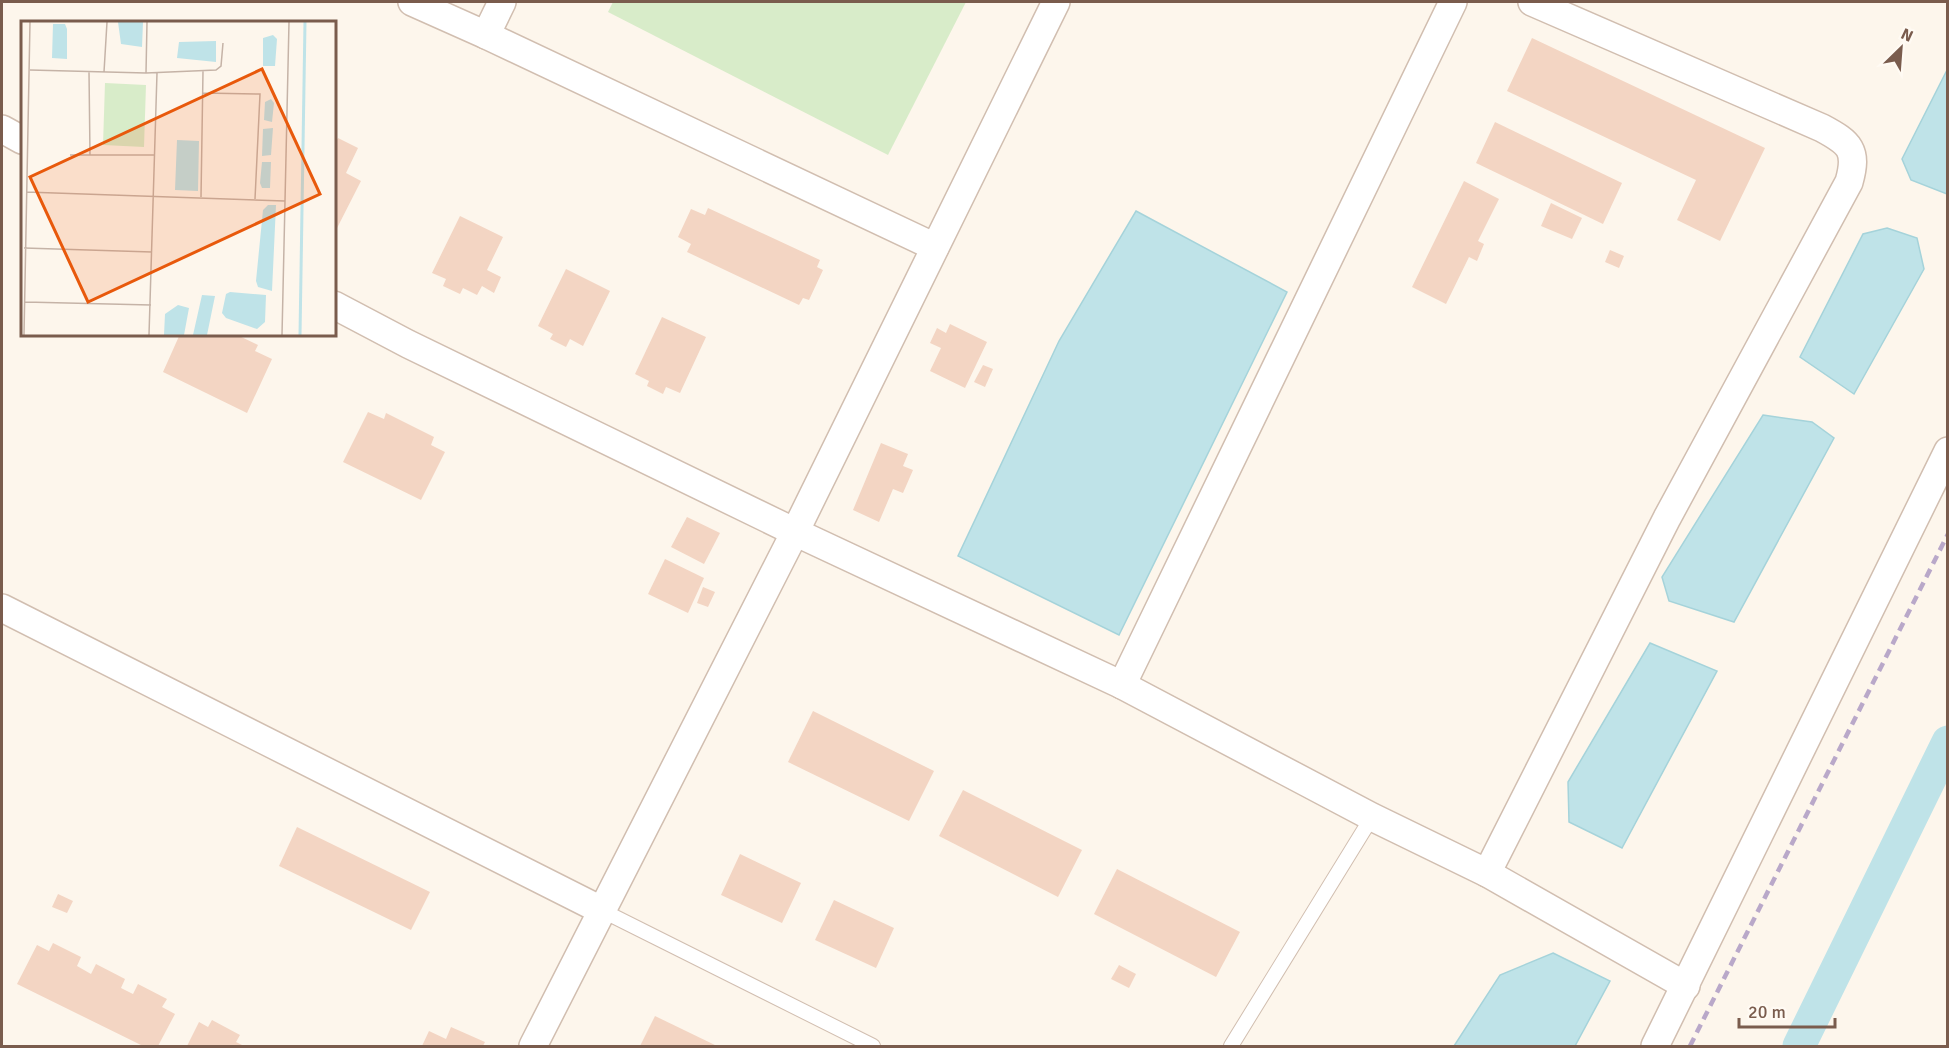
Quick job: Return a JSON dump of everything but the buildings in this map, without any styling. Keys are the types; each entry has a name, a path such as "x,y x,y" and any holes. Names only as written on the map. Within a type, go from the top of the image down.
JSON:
{"street":[{"path":"412,2 935,247"},
{"path":"486,35 502,2"},
{"path":"532,1047 795,532 1056,2"},
{"path":"1122,685 1453,2"},
{"path":"1487,873 1667,518 1849,182 1854,164 1851,150 1840,138 1822,128 1532,2"},
{"path":"2,129 21,139"},
{"path":"336,306 408,344 795,532 1122,685 1372,817 1487,873 1686,986"},
{"path":"1655,1047 1947,451"},
{"path":"2,608 601,910"}],"lane":[{"path":"1231,1047 1372,817"},
{"path":"601,910 873,1047"}],"green space":[{"path":"613,2 966,2 888,155 608,12"}],"water":[{"path":"1947,70 1948,194 1911,180 1902,159"},
{"path":"1136,211 1287,292 1119,635 958,556 1059,341"},
{"path":"1887,228 1917,238 1924,269 1854,394 1800,357 1863,234"},
{"path":"1763,415 1812,422 1834,438 1734,622 1669,601 1662,577"},
{"path":"1650,643 1717,671 1622,848 1569,822 1568,782"},
{"path":"1553,953 1610,981 1575,1046 1454,1046 1500,975"}],"waterway":[{"path":"1799,1046 1948,742"}],"railway":[{"path":"1690,1046 1948,534"}]}
